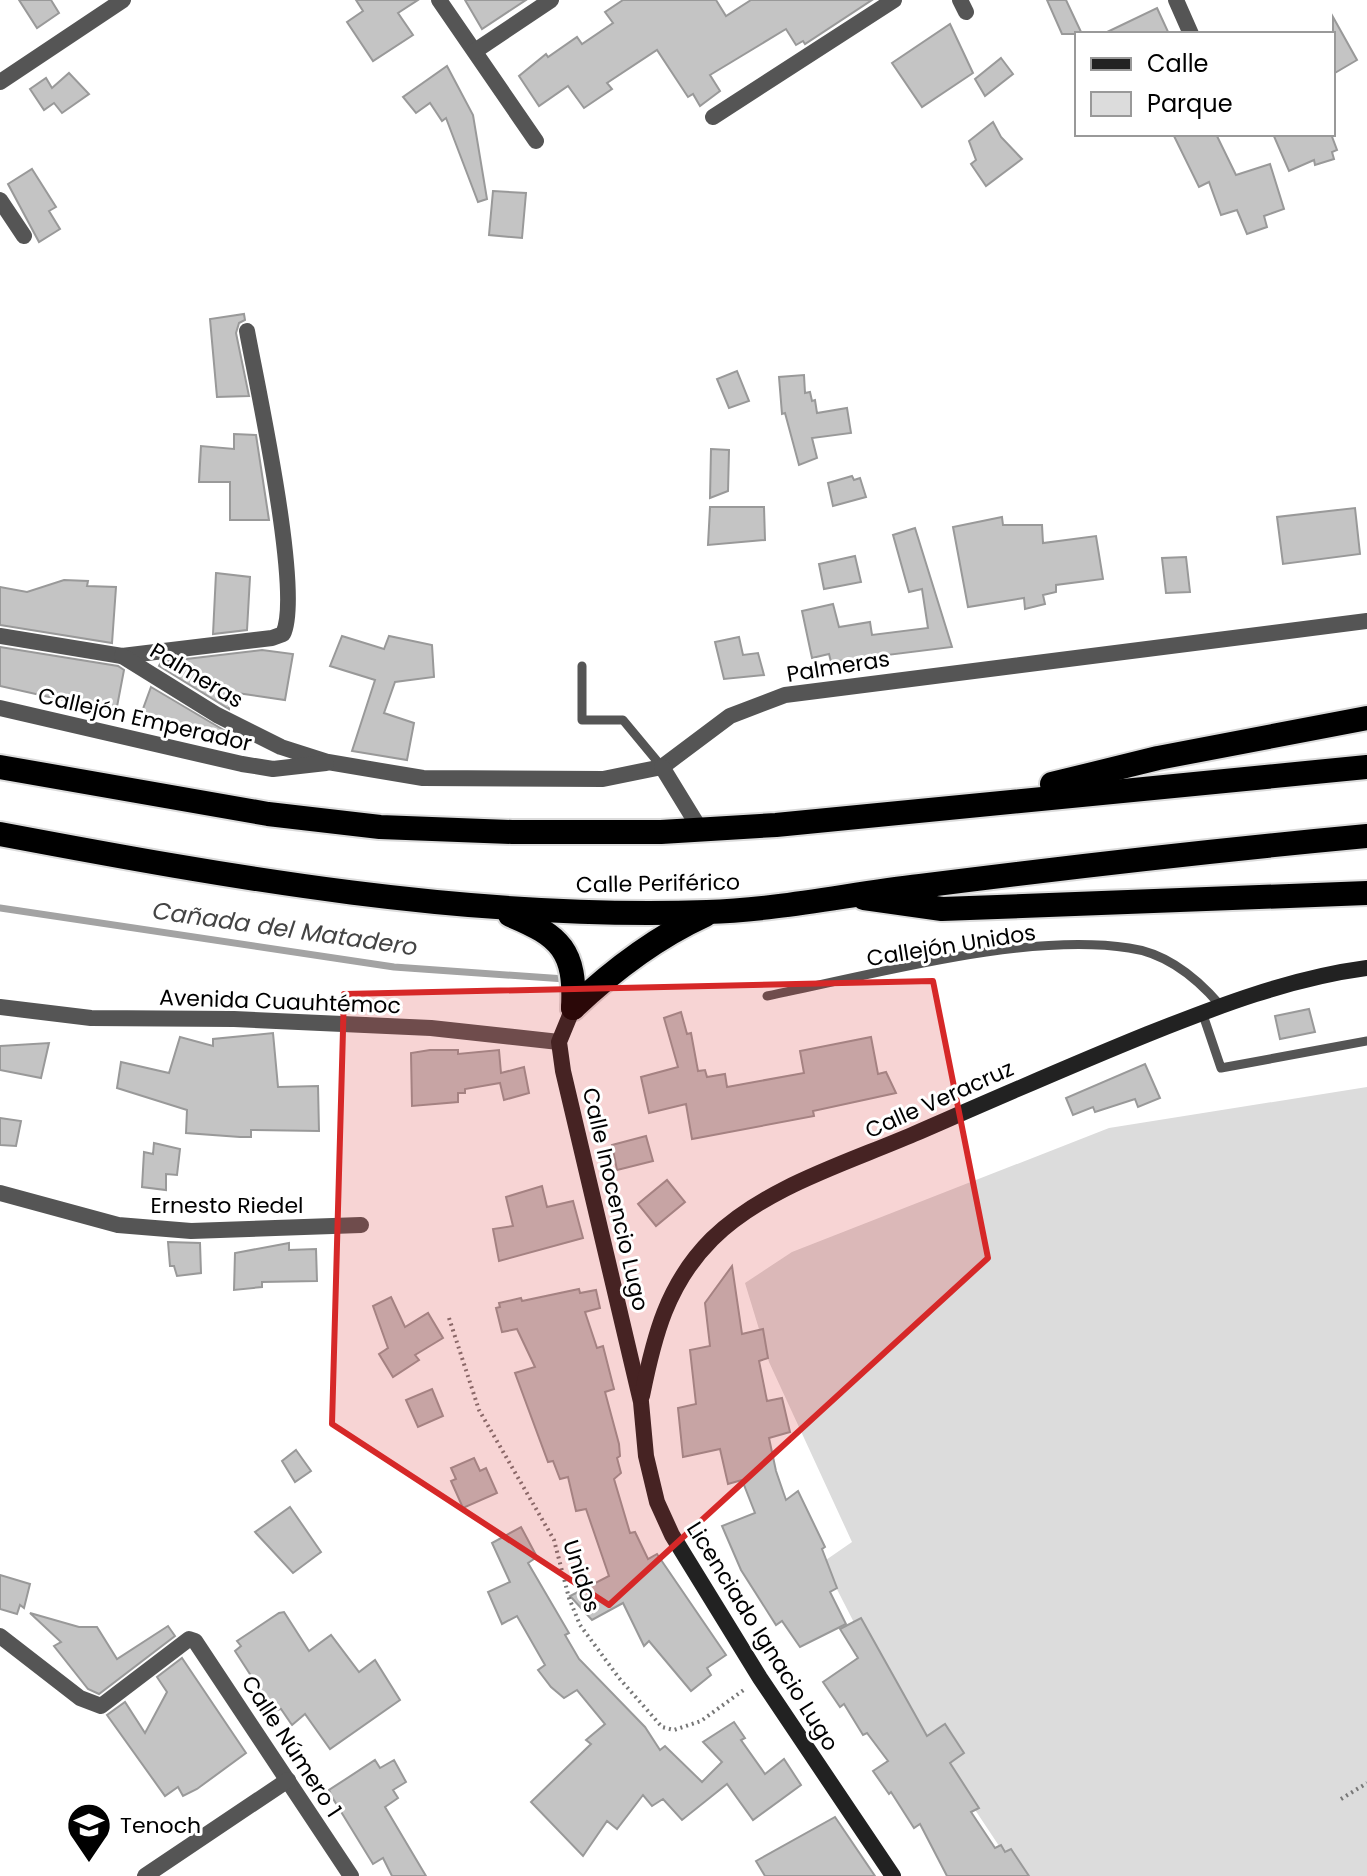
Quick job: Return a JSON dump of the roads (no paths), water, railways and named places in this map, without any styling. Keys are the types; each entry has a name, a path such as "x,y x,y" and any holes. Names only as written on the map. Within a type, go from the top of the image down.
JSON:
{"highway":[{"path":"955,805 1158,758 1367,718"},
{"path":"0,767 268,814 380,827 512,832 776,825 955,805 1367,767"},
{"name":"Calle Periférico","path":"0,834 350,893 487,907 623,914 712,912 1199,852 1367,836"},
{"path":"846,895 896,905 942,909 1367,893"},
{"path":"487,907 542,928 555,941 575,974 573,1008"},
{"path":"573,1008 650,945 712,912"}],"main road":[{"name":"Calle Veracruz","path":"641,1402 654,1335 668,1299 691,1262 740,1216 785,1191 1072,1065 1202,1012 1367,968"},
{"path":"559,1042 573,1008"},
{"name":"Calle Inocencio Lugo","path":"559,1042 566,1086 641,1402"},
{"name":"Licenciado Ignacio Lugo","path":"641,1402 646,1456 657,1502 692,1570 760,1678 893,1876"}],"street":[{"path":"0,82 123,0"},
{"path":"439,0 536,141"},
{"path":"475,51 551,0"},
{"path":"713,117 894,0"},
{"path":"1176,0 1190,32"},
{"path":"0,200 24,236"},
{"name":"Palmeras","path":"0,636 122,656 272,638 283,634 290,621 283,536 247,331"},
{"name":"Palmeras","path":"122,656 246,731 328,762 423,778 603,779 662,767 730,716 785,695 1367,621"},
{"name":"Callejón Emperador","path":"0,708 242,764 273,769 328,762"},
{"path":"662,767 700,829"},
{"name":"Avenida Cuauhtémoc","path":"0,1007 91,1018 234,1019 431,1028 559,1042"},
{"name":"Ernesto Riedel","path":"0,1193 118,1225 177,1230 361,1225"},
{"name":"Calle Número 1","path":"0,1636 80,1698 101,1706 189,1639 195,1641 351,1876"},
{"path":"145,1876 288,1780"}],"lane":[{"path":"582,666 582,720 623,720 662,767"},
{"name":"Callejón Unidos","path":"767,996 995,952 1076,945 1131,948 1164,959 1197,978 1220,1005"},
{"path":"1202,1012 1221,1068 1367,1041"}],"waterway":[{"name":"Cañada del Matadero","path":"0,908 394,967 565,979"}],"place":[{"name":"Tenoch","path":"89,1864"}]}
